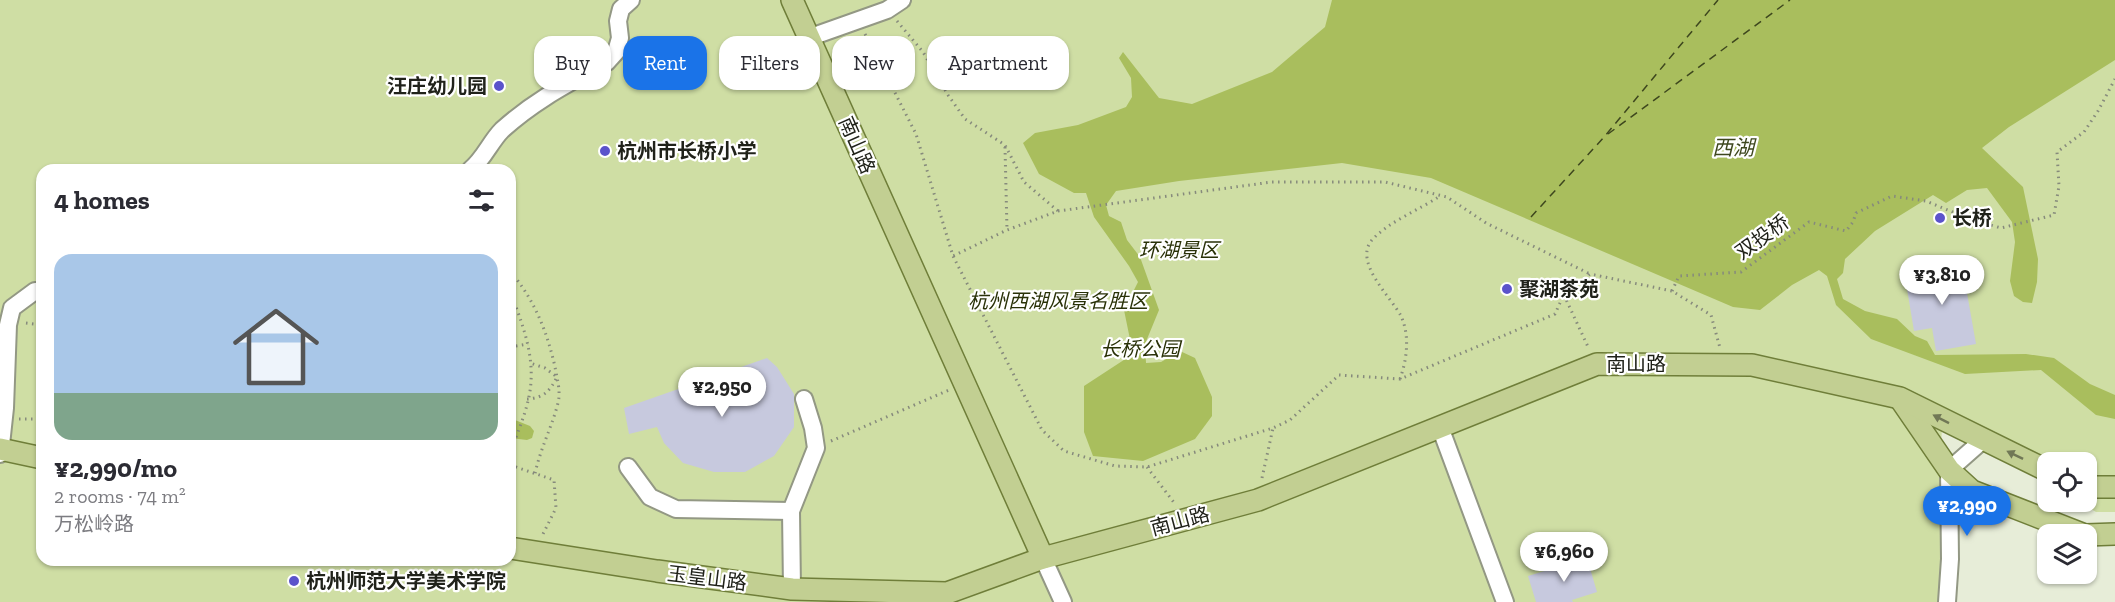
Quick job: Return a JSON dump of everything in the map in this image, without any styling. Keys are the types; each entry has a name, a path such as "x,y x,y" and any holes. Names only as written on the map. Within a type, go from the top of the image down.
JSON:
{"main road":[{"name":"南山路","path":"792,0 807,36"},
{"name":"南山路","path":"820,65 1043,558 1258,500 1597,364 1752,365 1900,398 2037,466"},
{"path":"1900,398 1949,470 1972,490 2057,524"},
{"path":"0,451 36,457"},
{"path":"2097,487 2115,487"},
{"path":"2097,535 2115,534"},
{"name":"玉皇山路","path":"516,549 792,589 947,593 1043,558"}],"street":[{"path":"477,164 500,133 533,104 607,62 616,52 620,38 618,21 621,9 631,0"},
{"path":"814,36 887,10 902,0"},
{"path":"0,451 5,408 8,326 12,308 36,291"},
{"path":"792,589 791,511 816,448 813,428 804,399"},
{"path":"1440,426 1505,602"},
{"path":"1947,602 1950,559 1949,470 1983,440"},
{"path":"628,467 650,497 676,509 791,511"},
{"path":"1043,558 1063,602"}],"path":[{"path":"887,10 923,52 965,119 1005,145 1024,182 1058,211"},
{"path":"859,21 916,134 953,256 1042,430 1064,451 1115,466 1147,467 1273,428 1290,420 1340,375 1400,379 1555,314 1564,294 1590,274"},
{"name":"双投桥","path":"1672,291 1678,276 1741,272 1809,222 1846,231 1856,213 1892,196 1926,201 1967,218 2001,228 2054,215 2059,186 2057,152 2084,132 2115,79"},
{"path":"1005,145 1007,230"},
{"path":"953,256 1007,230 1058,211 1272,182 1385,182 1446,197 1485,224 1590,274 1672,291 1711,315 1725,365"},
{"path":"1400,379 1407,347 1401,316 1366,261 1366,249 1372,240 1394,222 1440,196"},
{"path":"516,278 536,310 549,342 559,386 558,402 538,457 536,474"},
{"path":"1564,294 1597,364"},
{"path":"516,306 528,344 531,382 516,436"},
{"path":"516,346 528,344"},
{"path":"530,363 545,368 557,376"},
{"path":"527,399 544,395 551,388 557,376"},
{"path":"816,448 964,384"},
{"path":"1258,500 1273,428"},
{"path":"516,467 554,480 556,508 534,552"},
{"path":"1147,467 1186,519"}],"green space":[{"name":"杭州西湖风景名胜区","path":"0,0 2115,0 2115,512 2097,512 2097,452 2037,452 2037,477 1943,420 1941,465 1942,602 0,602"}],"water":[{"name":"西湖","path":"1332,0 2115,0 2115,60 2009,127 1982,148 2023,187 2038,259 2037,282 2032,303 2023,302 2014,296 2010,281 2015,242 2012,222 1987,188 1967,190 1946,203 1933,195 1875,231 1845,259 1843,273 1837,279 1843,299 1865,311 1897,319 1915,336 1927,341 1935,355 2026,354 2054,358 2090,384 2115,395 2115,419 2096,415 2041,370 1965,374 1871,339 1836,305 1827,276 1819,270 1792,285 1760,310 1733,307 1431,178 1342,163 1179,181 1116,191 1106,205 1109,216 1121,222 1127,240 1140,257 1159,310 1145,344 1146,363 1161,362 1180,351 1195,358 1212,397 1212,416 1195,439 1143,461 1093,456 1084,432 1084,386 1133,354 1124,310 1138,282 1094,217 1086,193 1074,193 1039,174 1023,143 1035,133 1078,125 1126,107 1132,97 1131,78 1119,58 1123,52 1159,98 1192,104 1272,72 1325,27"},
{"path":"516,420 530,426 534,431 532,438 516,439"}],"building":[{"path":"1961,259 1976,344 1936,351 1932,328 1914,331 1905,277 1939,271 1938,263"},
{"path":"767,358 777,367 794,394 794,427 774,456 745,472 714,472 683,463 664,443 657,427 629,434 624,408"},
{"path":"1587,558 1597,592 1572,600 1573,602 1536,602 1528,576"}],"ferry route":[{"path":"1531,217 1605,136 1718,0"},
{"path":"1608,134 1790,0"}],"place":[{"name":"汪庄幼儿园","path":"499,86"},
{"name":"杭州市长桥小学","path":"605,151"},
{"name":"长桥","path":"1940,218"},
{"name":"聚湖茶苑","path":"1507,289"},
{"name":"杭州师范大学美术学院","path":"294,581"}],"park label":[{"name":"环湖景区","path":"1179,250"},
{"name":"长桥公园","path":"1140,349"}]}
